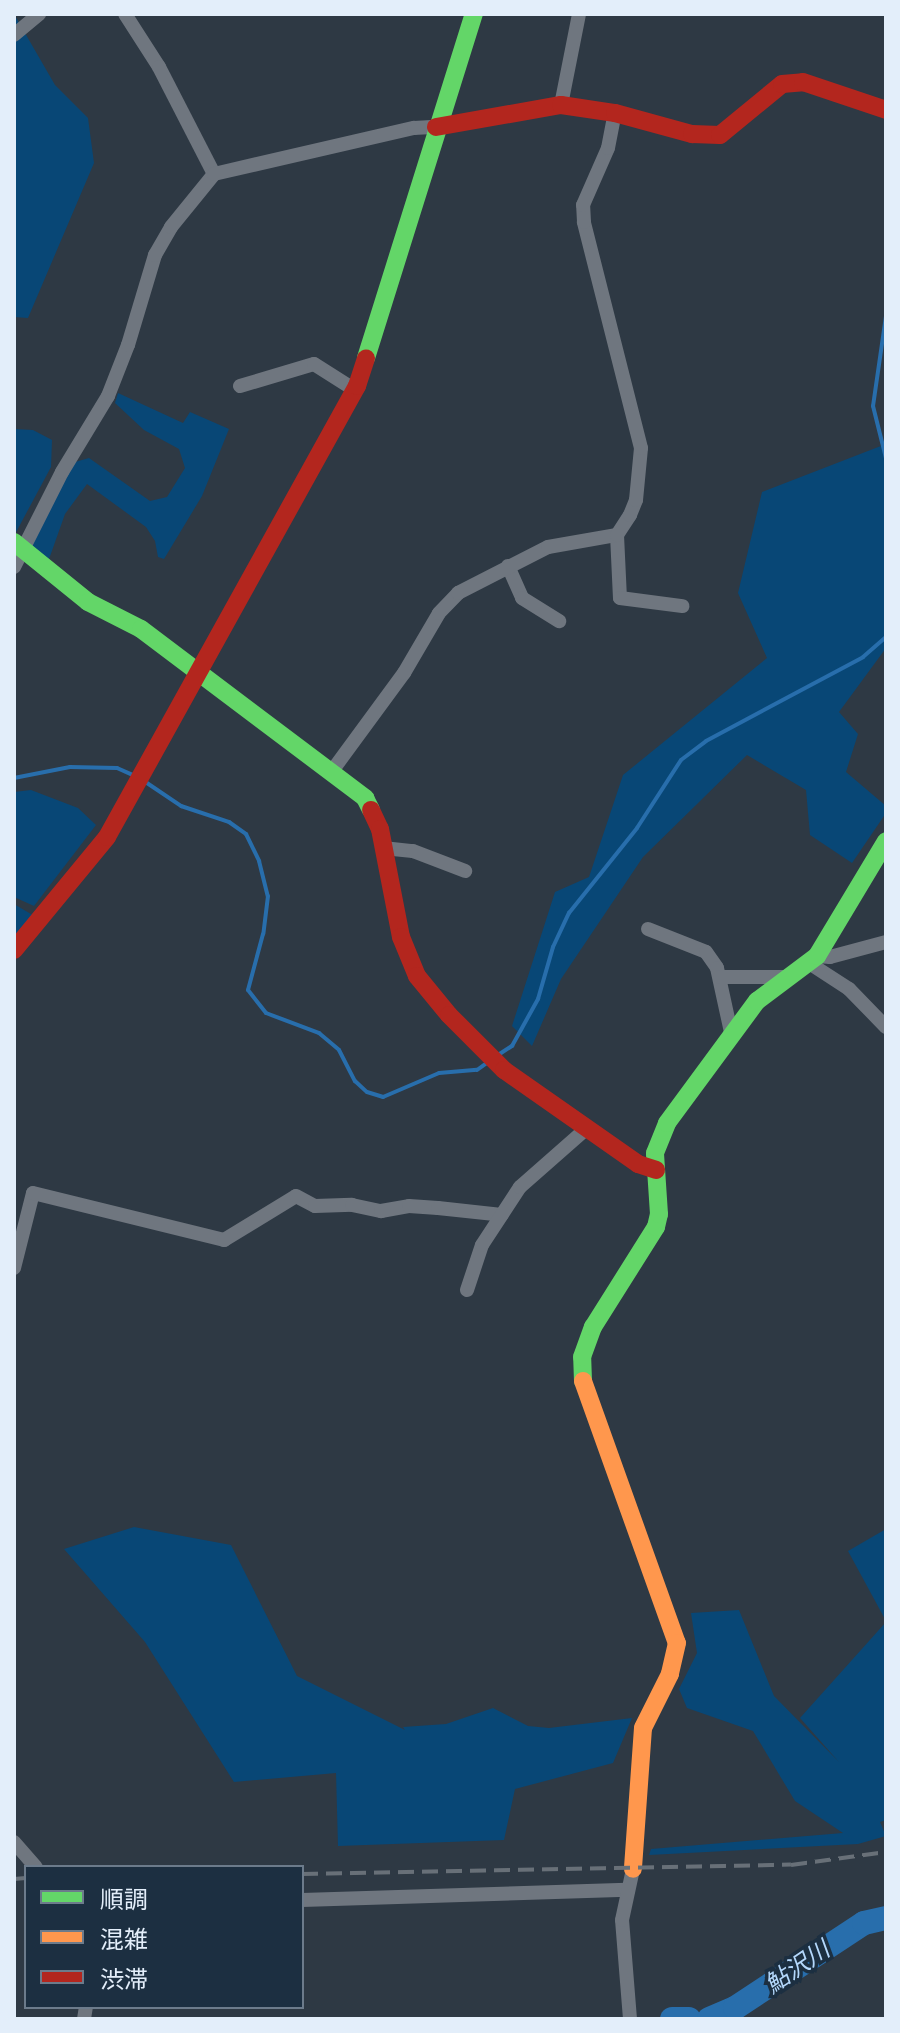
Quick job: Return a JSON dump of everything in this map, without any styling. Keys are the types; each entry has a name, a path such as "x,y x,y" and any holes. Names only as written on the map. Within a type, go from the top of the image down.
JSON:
{"street":[{"path":"14,35 39,14"},
{"path":"125,14 159,67 214,174"},
{"path":"14,950 107,837 142,779 197,670 355,390 474,14"},
{"path":"561,105 579,14"},
{"path":"14,567 18,546 108,396 128,345 155,255 171,227 214,174 414,128 436,127 561,105 615,113 692,134 720,135 782,84 803,82 886,110"},
{"path":"615,113 608,148 583,205 584,222 641,448 636,500 617,535 620,598 682,606"},
{"path":"240,386 314,364 355,390"},
{"path":"332,771 404,673 439,613 458,593 548,547 617,535"},
{"path":"18,546 88,602 141,629 365,798 380,829 401,937 417,976 504,1070 638,1164 656,1170"},
{"path":"508,566 522,598 559,621"},
{"path":"630,2019 622,1920 633,1869 643,1728 670,1674 677,1643 661,1590 584,1391 582,1357 593,1327 656,1227 659,1214 656,1170 658,1140 731,1032 757,1001 813,959 886,841"},
{"path":"383,848 413,851 465,871"},
{"path":"648,929 706,952 720,977 731,1032"},
{"path":"813,959 886,942"},
{"path":"813,959 849,989 886,1027"},
{"path":"720,977 787,977"},
{"path":"467,1290 482,1245 520,1187 587,1128"},
{"path":"14,1268 33,1193 224,1240 296,1196 315,1206 352,1205 381,1211 409,1206 502,1215"},
{"path":"14,1842 34,1865"},
{"path":"304,1900 627,1890"}],"shaded area":[{"path":"14,14 55,85 88,118 94,163 28,318 14,317"},
{"path":"118,393 183,423 190,412 229,429 202,496 164,559 158,557 155,541 146,527 87,484 65,514 48,562 26,541 75,462 89,458 150,501 167,497 185,468 179,449 144,430 115,403"},
{"path":"14,429 33,430 52,440 51,467 14,536"},
{"path":"886,444 886,648 839,712 858,734 846,772 886,806 886,813 852,863 810,835 806,790 747,755 643,857 561,979 532,1046 512,1026 555,892 589,877 623,775 767,658 738,593 762,492"},
{"path":"31,790 78,808 96,825 34,906 14,897 14,792"},
{"path":"14,904 36,917 14,944"},
{"path":"134,1527 231,1545 297,1676 405,1730 403,1727 446,1724 493,1708 528,1726 549,1728 632,1718 613,1763 515,1789 504,1840 338,1846 336,1773 234,1782 145,1642 64,1549"},
{"path":"886,1529 886,1621 848,1551"},
{"path":"739,1610 774,1696 839,1762 800,1718 886,1622 886,1820 880,1822 886,1836 858,1844 649,1855 651,1849 843,1833 795,1801 753,1731 687,1708 679,1689 697,1653 691,1613"}],"waterway":[{"path":"886,316 873,406 886,458"},
{"path":"498,1055 512,1046 538,999 553,947 569,913 637,828 681,760 706,741 863,657 886,637"},
{"path":"14,778 70,767 117,768 133,775"},
{"path":"144,781 181,806 229,822 246,834 259,861 268,896 263,934 248,990 266,1013 319,1033 339,1050 355,1081 367,1092 383,1097 439,1073 477,1070 488,1062"},
{"name":"鮎沢川","path":"709,2019 735,2008 864,1923 886,1918"},
{"name":"鮎沢川","path":"672,2019 689,2019"}],"railway":[{"path":"304,1874 791,1865 886,1852"},
{"path":"14,1879 24,1878"}],"traffic: fast":[{"path":"366,358 474,14"},
{"path":"14,542 88,602 141,629 365,798 371,810"},
{"path":"583,1381 582,1357 593,1327 656,1227 659,1214 655,1153 667,1123 757,1001 817,956 886,841"}],"traffic: slow":[{"path":"583,1381 677,1643 670,1674 643,1728 633,1869"}],"traffic: jam":[{"path":"436,127 561,105 615,113 692,134 720,135 782,84 803,82 886,110"},
{"path":"14,950 107,837 357,386 366,358"},
{"path":"371,810 380,829 401,937 417,976 449,1015 504,1070 638,1164 656,1170"}]}
